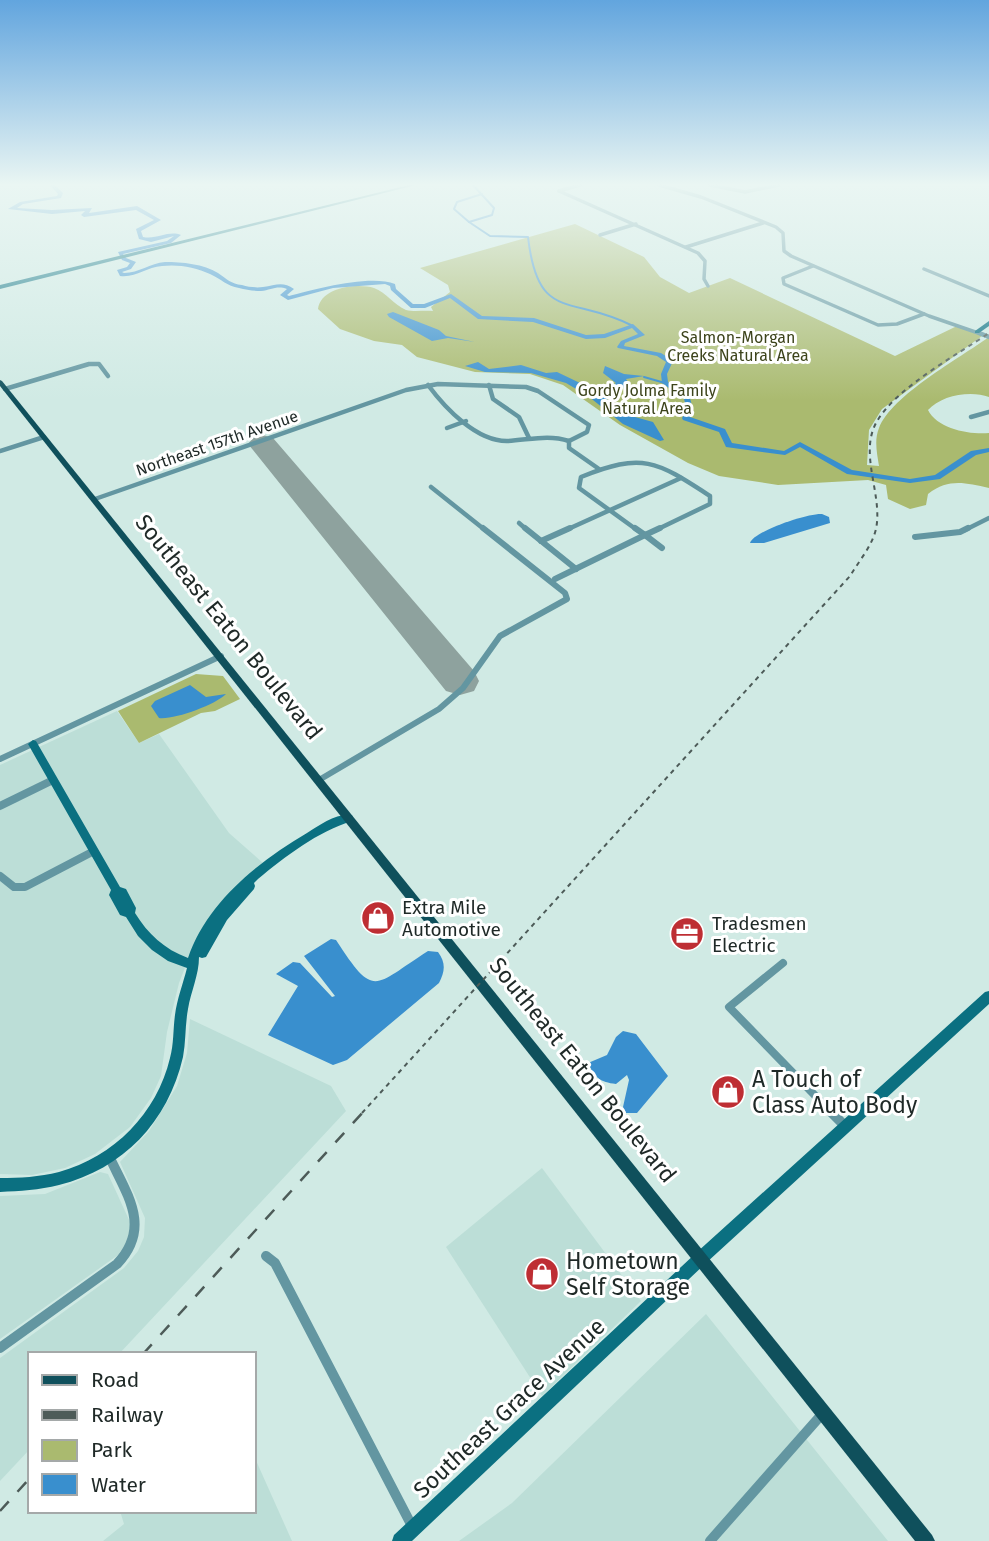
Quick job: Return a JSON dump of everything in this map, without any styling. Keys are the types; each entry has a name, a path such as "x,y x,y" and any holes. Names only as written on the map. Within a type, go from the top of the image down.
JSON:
{"main road":[{"name":"Southeast Eaton Boulevard","path":"3,386 926,1541"}],"street":[{"path":"0,287 121,257"},
{"path":"701,257 704,259 704,279 708,286"},
{"path":"794,257 925,314 989,337"},
{"path":"814,266 787,275 783,278 784,284 878,325 897,324 925,314"},
{"path":"924,269 989,296"},
{"path":"977,332 989,323"},
{"path":"3,386 89,364 99,364 108,376"},
{"path":"428,385 441,402 495,440 553,436 569,441 569,448 599,469"},
{"name":"Northeast 157th Avenue","path":"95,499 428,385 489,385 532,389 590,428 569,441"},
{"path":"489,385 493,399 519,417 529,438"},
{"path":"971,417 989,412"},
{"path":"447,428 466,421"},
{"path":"0,451 44,437"},
{"path":"555,579 645,535 712,501 710,496 650,461 599,469 581,477 577,483 610,510 645,535 662,548"},
{"path":"541,541 681,478"},
{"path":"319,780 439,709 463,688 500,636 567,599 565,593 431,487"},
{"path":"915,537 960,532 989,519"},
{"path":"519,523 576,569"},
{"path":"0,759 221,656"},
{"path":"33,744 116,890 114,895 124,912 129,914 144,937 156,949 194,965"},
{"path":"0,806 53,779"},
{"path":"0,1185 46,1184 78,1174 109,1156 145,1123 168,1086 194,965 193,958 208,929 246,881 285,851 336,821 348,818"},
{"path":"0,876 14,887 31,884 94,851"},
{"path":"783,963 729,1006 846,1128"},
{"name":"Southeast Grace Avenue","path":"400,1541 701,1258 989,996"},
{"path":"0,1348 120,1261 134,1242 136,1217 109,1156"},
{"path":"265,1256 275,1263 413,1529"},
{"path":"710,1541 823,1412"}],"shaded area":[{"path":"117,711 139,743 159,734 229,833 263,863 195,942 179,983 167,1032 161,1076 151,1098 130,1127 95,1154 65,1168 32,1175 0,1174 0,765"},
{"path":"190,1019 331,1086 346,1111 121,1352 28,1352 28,1451 0,1481 0,1358 124,1268 138,1251 144,1237 145,1218 120,1162 149,1131 177,1086 187,1053"},
{"name":"Hometown Self Storage","path":"542,1168 641,1301 542,1396 446,1247"},
{"path":"100,1172 108,1174 130,1222 129,1239 118,1255 0,1339 0,1196 45,1194"},
{"path":"706,1314 888,1541 459,1541 512,1503"},
{"path":"256,1460 292,1541 103,1541 124,1524 121,1513 256,1513"}],"green space":[{"path":"459,257 644,257 660,277 689,293 730,278 895,356 957,326 982,336 882,409 869,430 867,465 879,466 877,433 886,415 912,390 989,337 989,397 957,395 940,401 928,410 932,417 947,426 964,432 989,433 989,488 965,483 950,484 928,494 926,505 910,509 888,499 886,485 868,480 778,485 719,476 688,463 620,425 563,385 530,374 475,372 417,357 402,345 374,341 340,329 318,309 326,296 333,291 358,286 378,290 406,310 433,311 431,307 450,292 448,285 420,268"},
{"path":"196,674 223,676 240,699 215,711 201,713 139,743 118,711"}],"water":[{"path":"393,312 439,330 446,336 475,342 448,338 432,341 389,317 387,314"},
{"path":"478,362 489,369 521,365 546,373 557,372 601,393 616,383 603,373 605,366 624,374 644,376 626,379 633,390 617,386 613,396 603,402 617,412 653,422 664,440 660,441 623,424 588,396 566,383 531,373 485,372 465,366"},
{"path":"822,514 829,517 830,523 764,543 750,543 761,533 782,524 805,516"},
{"path":"190,685 206,697 226,694 194,711 159,718 151,706 155,701"},
{"path":"331,939 336,940 359,972 376,981 385,979 428,951 438,952 444,967 439,983 347,1060 333,1065 268,1035 298,986 276,974 293,962 300,963 332,997 335,996 304,956"},
{"path":"623,1031 636,1034 668,1076 637,1113 626,1113 623,1107 629,1080 627,1075 616,1084 606,1082 596,1076 588,1063 607,1055 616,1037"}],"waterway":[{"path":"123,257 133,262 129,268 119,271 122,275 134,274 162,264 187,266 213,273 227,283 239,287 261,289 286,286 291,289 283,295 288,298 333,286 386,282 393,285 393,289 411,306 425,306 451,296 480,318 534,320 586,337 605,336 633,326 642,335 623,342 620,347 659,354 670,361 664,374 665,383 687,398 690,410 686,418 722,431 729,445 785,453 800,444 850,472 910,481 937,477 974,453 989,450"},
{"path":"532,257 540,283 549,295 561,302 633,326"},
{"path":"644,377 665,383"}],"runway":[{"path":"263,444 460,681"}],"railway":[{"path":"362,1113 850,576 876,529 877,503 870,462 871,435 876,423 897,397 912,385 989,333"},
{"path":"145,1352 364,1111"},
{"path":"0,1511 28,1480"}],"place":[{"name":"Extra Mile Automotive","path":"378,918"},
{"name":"Tradesmen Electric","path":"687,934"},
{"name":"A Touch of Class Auto Body","path":"728,1092"},
{"name":"Hometown Self Storage","path":"542,1274"}],"park label":[{"name":"Salmon-Morgan Creeks Natural Area","path":"738,346"},
{"name":"Gordy Jolma Family Natural Area","path":"647,399"}]}
